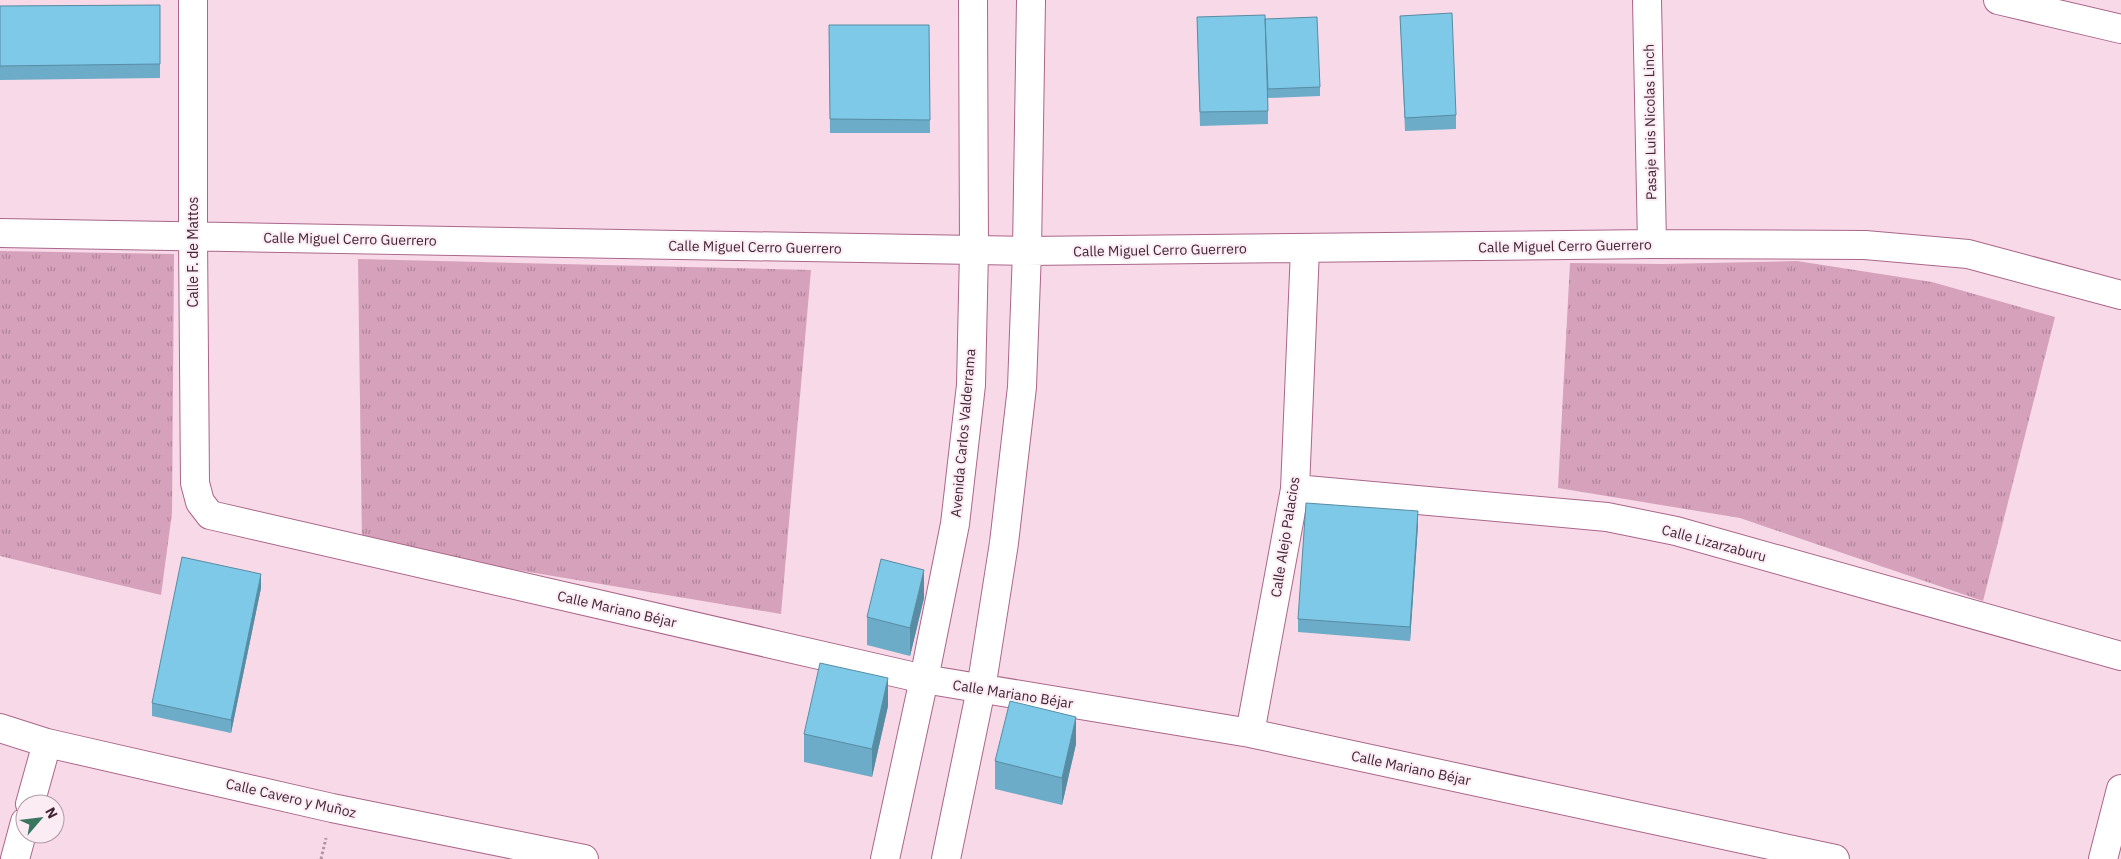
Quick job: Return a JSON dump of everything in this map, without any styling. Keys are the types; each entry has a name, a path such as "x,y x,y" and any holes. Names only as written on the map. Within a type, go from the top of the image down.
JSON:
{"street":[{"name":"Calle F. de Mattos","path":"193,0 192,236 195,483 200,502"},
{"name":"Avenida Carlos Valderrama","path":"885,859 955,524 971,385 974,251 973,0"},
{"path":"946,859 981,689 1004,542 1022,387 1027,251 1031,0"},
{"name":"Pasaje Luis Nicolas Linch","path":"1647,0 1652,244"},
{"path":"1998,0 2121,29"},
{"name":"Calle Miguel Cerro Guerrero","path":"0,233 974,251 1652,244 1865,245 1968,254 2121,295"},
{"name":"Calle Alejo Palacios","path":"1250,734 1295,489 1306,249"},
{"name":"Calle Lizarzaburu","path":"1295,489 1607,517 1676,531 2121,656"},
{"name":"Calle Mariano Béjar","path":"200,502 210,515 924,679 1250,734 1799,855 1836,859"},
{"name":"Calle Cavero y Muñoz","path":"0,728 47,743 332,808 584,859"},
{"path":"33,794 47,743"},
{"path":"2103,859 2121,789"},
{"path":"15,859 19,844"}],"green space":[{"path":"0,251 174,254 172,513 161,595 0,556"},
{"path":"358,259 811,270 781,614 362,544"},
{"path":"1797,261 1932,282 2055,317 1983,601 1740,518 1558,488 1570,263 1663,264"}],"building":[{"path":"160,5 160,64 0,66 0,6"},
{"path":"1452,13 1456,115 1405,118 1400,16"},
{"path":"1265,15 1268,111 1200,112 1197,17"},
{"path":"1317,17 1320,87 1268,89 1265,19"},
{"path":"829,25 929,25 930,120 830,119"},
{"path":"1306,503 1418,511 1410,627 1298,619"},
{"path":"182,557 261,574 231,720 152,703"},
{"path":"881,559 924,570 910,628 867,617"},
{"path":"820,663 888,678 872,749 804,734"},
{"path":"1010,701 1076,717 1062,778 995,761"}]}
